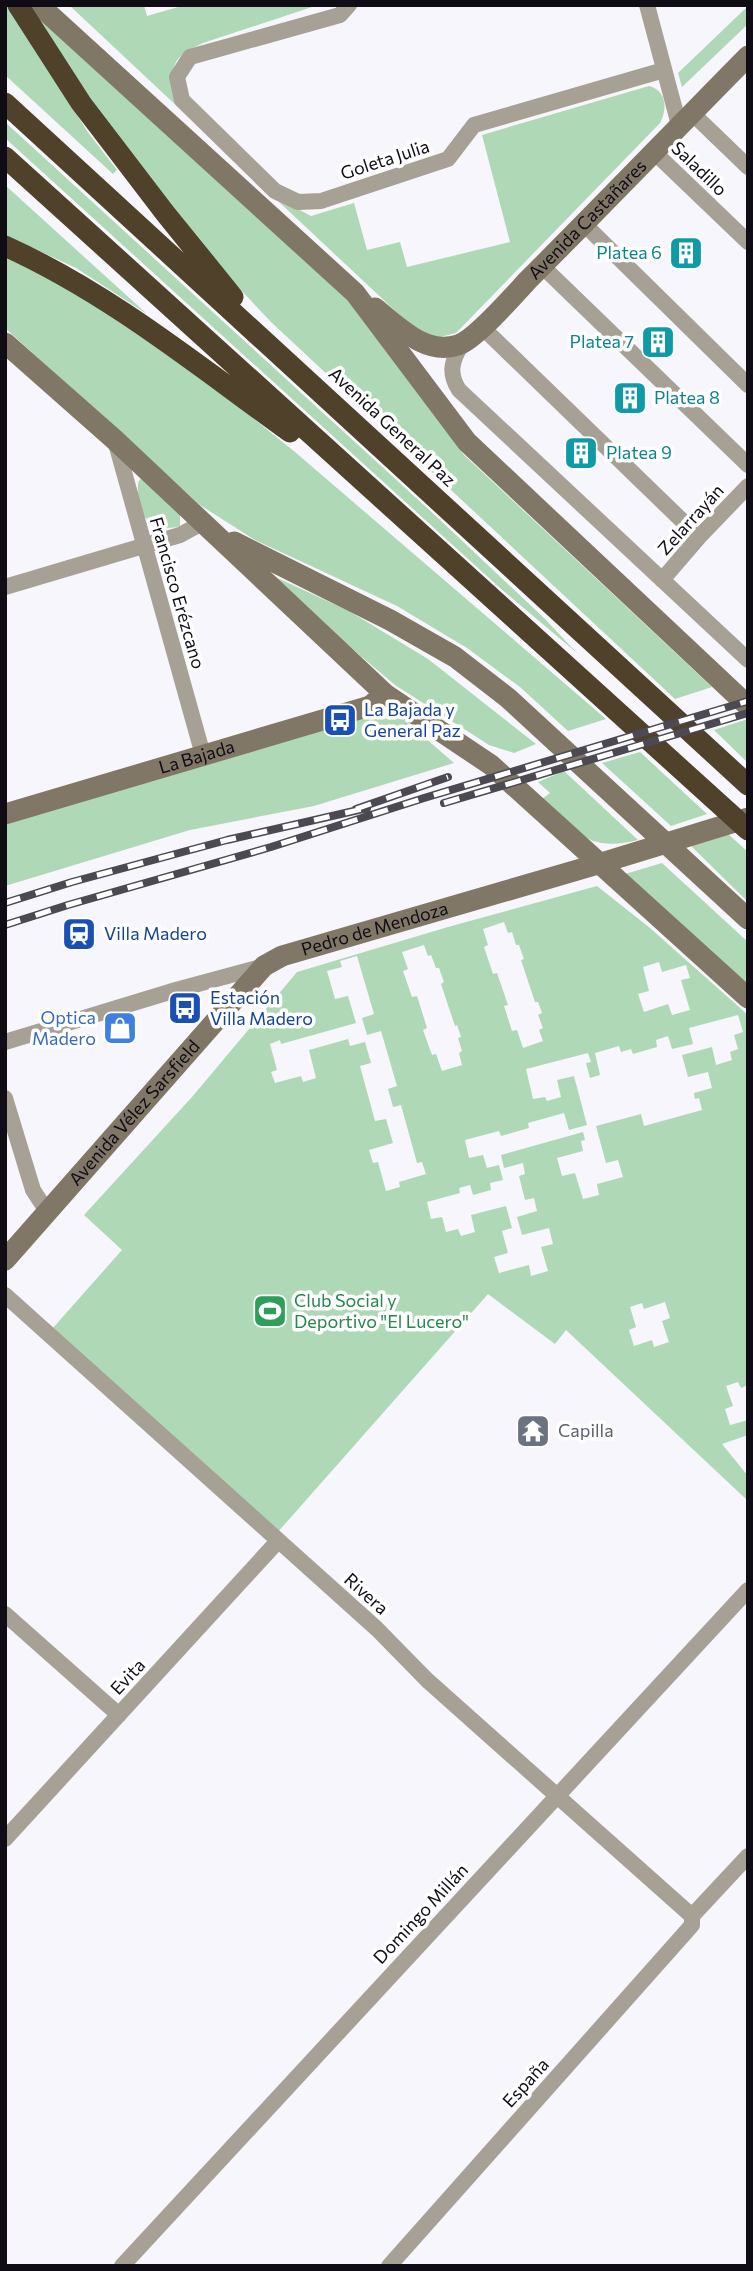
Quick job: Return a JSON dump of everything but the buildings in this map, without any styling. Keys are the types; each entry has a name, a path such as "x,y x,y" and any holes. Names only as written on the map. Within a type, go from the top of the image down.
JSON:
{"highway":[{"path":"18,5 81,103 165,213 281,355"},
{"name":"Avenida General Paz","path":"5,103 748,785"},
{"path":"5,157 748,830"},
{"path":"5,246 70,279 132,317 366,486"}],"street":[{"path":"39,5 355,293 414,339 443,348 461,345"},
{"name":"Goleta Julia","path":"349,5 340,15 190,57 177,77 182,100 275,191 298,202 321,201 448,159 474,125 664,70"},
{"path":"647,5 664,70 685,119 748,167"},
{"name":"Avenida Castañares","path":"461,345 482,327 748,56"},
{"name":"Saladillo","path":"654,152 748,242"},
{"path":"584,224 748,385"},
{"path":"542,266 748,464"},
{"path":"355,293 467,442 748,706"},
{"path":"482,327 699,537"},
{"path":"461,345 452,361 454,382 459,390 748,660"},
{"path":"9,352 115,440 386,694 491,765 748,998"},
{"name":"Francisco Erézcano","path":"115,440 203,755"},
{"name":"Zelarrayán","path":"662,580 748,486"},
{"path":"5,587 180,535 204,525"},
{"path":"204,525 259,556 390,620 455,657 508,698 748,919"},
{"name":"La Bajada","path":"5,814 370,706 386,694"},
{"name":"Pedro de Mendoza","path":"5,1042 264,966 282,956 748,818"},
{"name":"Avenida Vélez Sarsfield","path":"5,1259 264,966"},
{"path":"5,1098 33,1190 48,1213"},
{"name":"Rivera","path":"5,1295 377,1629 427,1681 692,1921"},
{"name":"Evita","path":"5,1839 278,1541"},
{"name":"Domingo Millán","path":"122,2266 748,1590"},
{"path":"5,1614 119,1715"},
{"name":"España","path":"389,2266 748,1856"}],"green space":[{"path":"5,5 10,5 87,131 117,170 113,174 5,75"},
{"path":"26,5 349,299 464,455 712,687 675,699 271,322 190,236 134,167"},
{"path":"69,5 144,5 147,16 185,5 318,5 203,43 184,53 174,67 172,82 298,209 311,216 354,203 367,250 400,242 407,267 510,242 482,135 649,86 662,96 664,112 660,123 456,333 432,339 421,335"},
{"path":"748,6 748,24 682,87 678,73"},
{"path":"5,122 438,518 577,653 500,588 5,138"},
{"path":"5,185 147,314 76,268 5,235"},
{"path":"5,253 40,269 172,353 295,452 606,719 568,731 520,687 467,648 397,606 255,540 200,505 5,328"},
{"path":"143,477 180,514 180,526 162,528 144,516 138,500 139,481"},
{"path":"258,569 349,611 428,659 536,744 514,753 489,745 395,685"},
{"path":"384,710 400,716 454,763 314,806 190,830 5,886 5,823"},
{"path":"748,719 748,763 714,730"},
{"path":"640,752 707,814 671,826 602,763"},
{"path":"564,771 638,840 606,844 594,841 565,821 542,799 550,793 538,782"},
{"path":"727,833 748,852 748,902 689,844"},
{"path":"662,863 748,942 748,984 625,874"},
{"path":"597,886 650,928 748,1015 748,1385 741,1388 738,1382 726,1386 733,1406 725,1409 730,1425 748,1420 748,1435 722,1444 748,1476 748,1501 566,1330 555,1344 488,1294 277,1533 52,1329 122,1250 84,1215 192,1097 297,972","holes":["504,922 508,933 512,932 516,945 519,945 524,959 521,960 535,1002 538,1002 542,1013 538,1015 543,1028 539,1030 543,1041 523,1048 517,1030 512,1031 504,1006 508,1005 484,947 488,945 483,929","424,945 428,956 431,955 436,968 439,968 444,982 441,984 461,1037 458,1038 462,1065 442,1071 436,1054 432,1055 423,1030 427,1028 417,996 412,997 403,971 408,969 402,952","357,956 374,1014 362,1018 367,1035 381,1031 397,1086 388,1089 393,1107 401,1105 417,1163 422,1162 426,1174 399,1182 400,1187 386,1191 378,1162 373,1163 369,1150 393,1143 386,1119 375,1121 360,1066 371,1063 365,1042 350,1046 348,1039 309,1050 316,1078 303,1082 301,1076 275,1083 271,1072 277,1070 270,1044 280,1040 281,1044 356,1023 348,996 335,999 327,971 342,967 340,961","659,962 662,972 686,965 690,978 681,980 690,1010 672,1015 668,1004 644,1012 638,994 649,991 643,967","738,1015 743,1032 734,1035 738,1049 730,1052 732,1060 716,1065 712,1047 682,1055 688,1077 708,1072 712,1088 694,1093 695,1099 699,1098 702,1110 644,1126 641,1114 596,1126 606,1163 618,1160 623,1177 597,1184 599,1195 583,1199 575,1173 562,1176 557,1158 583,1151 583,1132 501,1155 504,1168 523,1163 525,1174 519,1176 525,1200 534,1198 537,1211 517,1217 522,1235 549,1228 553,1244 541,1247 548,1271 531,1276 529,1265 499,1273 494,1257 508,1253 502,1231 512,1228 506,1206 471,1215 475,1232 461,1236 458,1229 446,1232 442,1217 431,1219 427,1202 460,1193 459,1188 470,1185 473,1195 491,1190 490,1183 503,1180 499,1165 487,1168 483,1155 469,1158 465,1140 499,1131 501,1136 529,1128 528,1123 564,1113 569,1130 587,1125 574,1076 557,1080 561,1097 547,1101 545,1097 533,1099 526,1069 588,1053 591,1062 586,1063 590,1078 600,1075 595,1053 619,1046 621,1052 631,1049 633,1054 657,1047 656,1040 668,1036 672,1049 693,1044 689,1028","665,1302 670,1318 662,1321 669,1342 654,1347 652,1340 634,1346 629,1330 636,1327 630,1307 642,1303 644,1309"]}],"railway":[{"path":"5,925 271,847 748,701"},
{"path":"444,803 748,713"},
{"path":"356,809 448,777"},
{"path":"5,903 227,840 367,808"}],"place":[{"name":"Platea 6","path":"686,253"},
{"name":"Platea 7","path":"658,342"},
{"name":"Platea 8","path":"630,398"},
{"name":"Platea 9","path":"581,453"},
{"name":"La Bajada y General Paz","path":"340,720"},
{"name":"Villa Madero","path":"79,934"},
{"name":"Estación Villa Madero","path":"185,1008"},
{"name":"Optica Madero","path":"120,1028"},
{"name":"Club Social y Deportivo \"El Lucero\"","path":"270,1311"},
{"name":"Capilla","path":"533,1431"}]}
